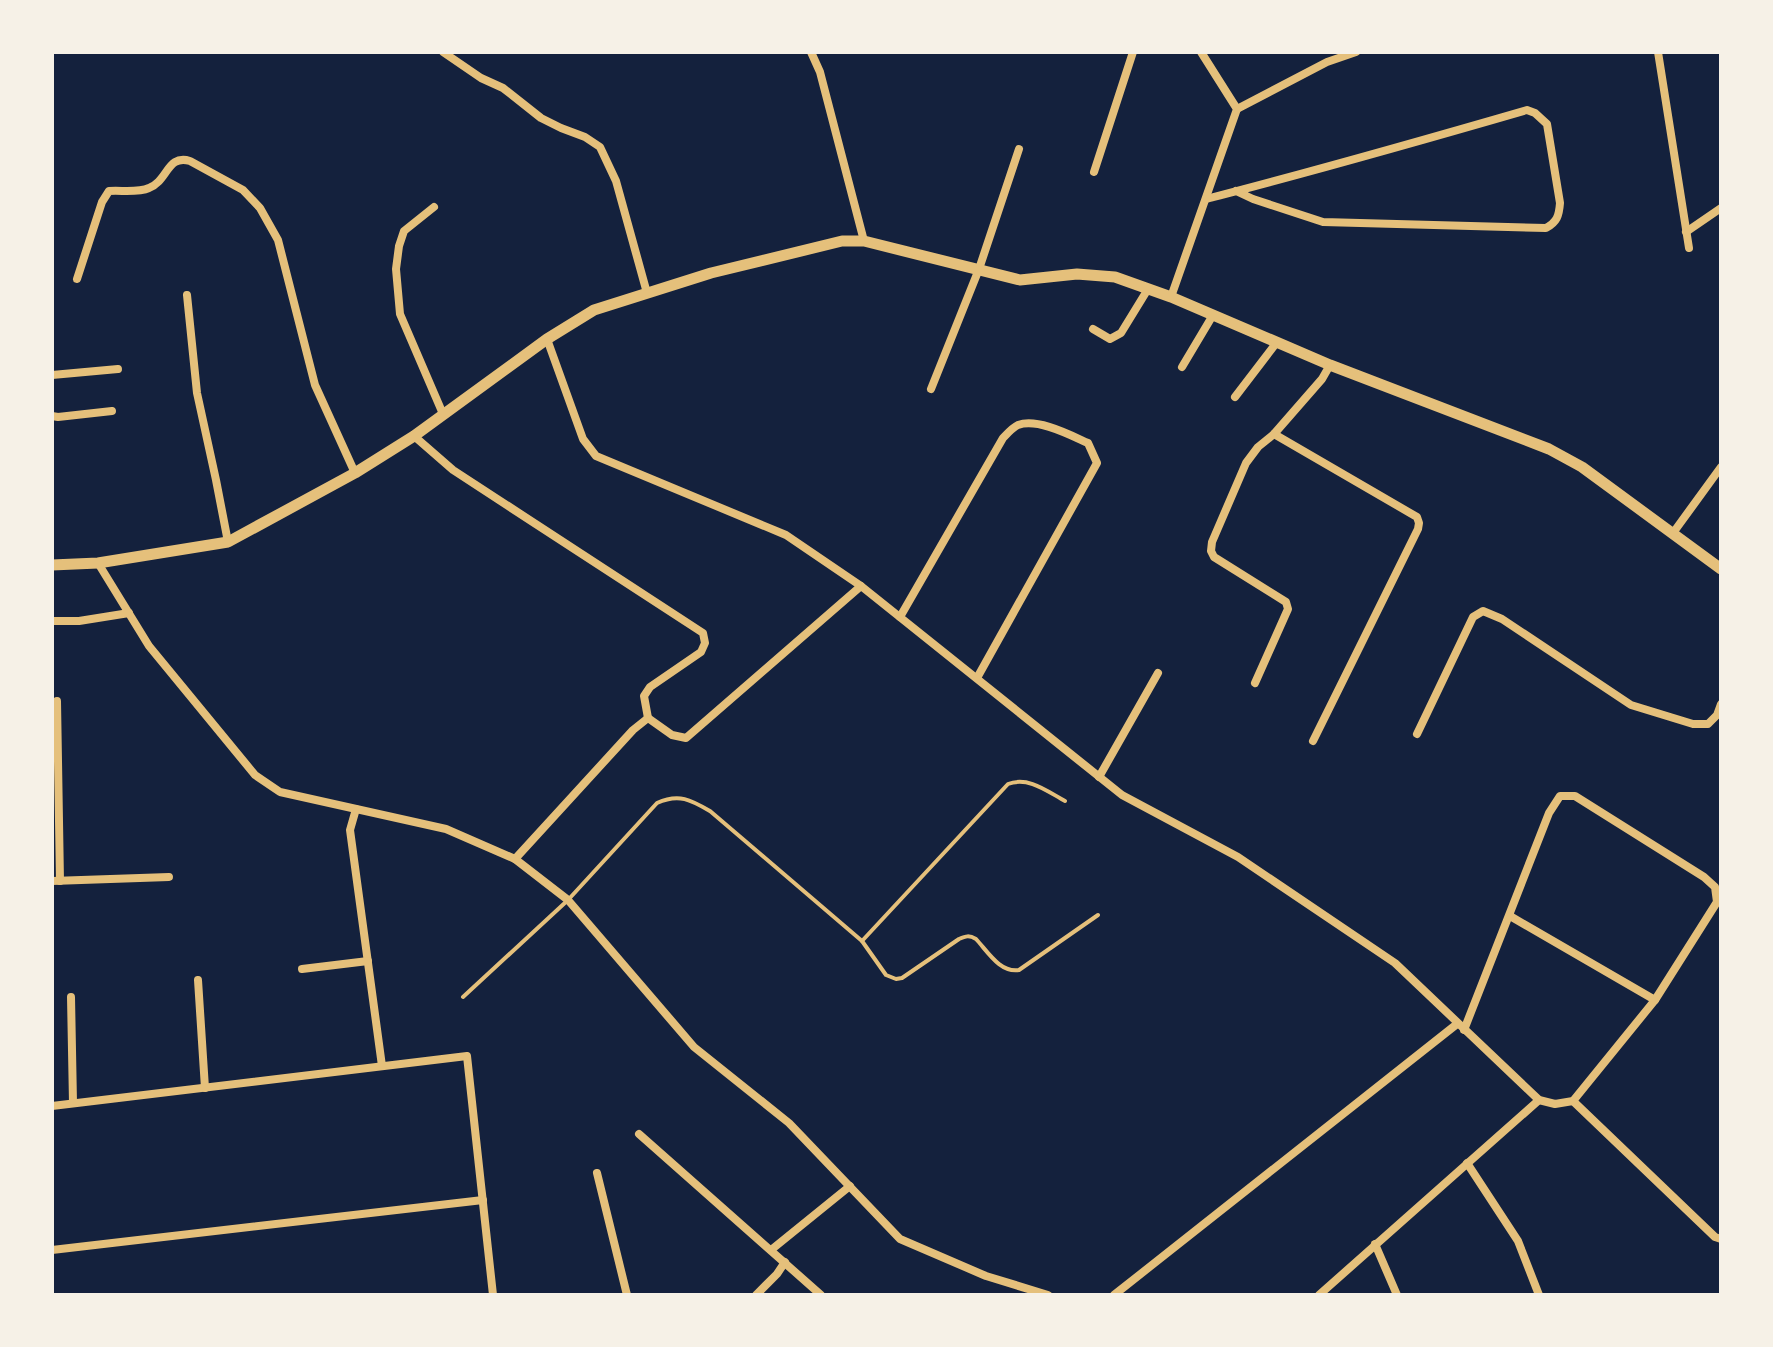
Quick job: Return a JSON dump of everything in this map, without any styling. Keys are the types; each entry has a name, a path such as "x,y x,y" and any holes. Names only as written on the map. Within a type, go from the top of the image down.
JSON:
{"street":[{"path":"443,52 481,78 503,88 541,118 600,147 616,181 647,293"},
{"path":"811,52 820,72 864,241"},
{"path":"1094,172 1133,52"},
{"path":"1201,52 1237,109"},
{"path":"1324,52 1327,62"},
{"path":"1171,297 1237,109 1327,62 1356,52"},
{"path":"1658,52 1689,248"},
{"path":"1206,199 1236,191 1368,157 1527,110 1547,124 1560,203 1555,223 1546,228 1323,222 1236,191"},
{"path":"931,389 979,269 1019,149"},
{"path":"77,279 102,202 109,191 146,190 158,183 174,161 181,158 243,190 260,208 278,240 315,385 355,473"},
{"path":"434,207 404,231 396,269 400,314 443,414"},
{"path":"1686,232 1721,208"},
{"path":"52,565 98,563 228,542 355,473 414,436 547,339 594,310 726,269 842,241 864,241 1020,280 1077,274 1115,277 1171,297 1330,365 1549,449 1582,467 1721,569"},
{"path":"1093,329 1110,339 1121,333 1148,289"},
{"path":"187,295 197,393 228,542"},
{"path":"1182,367 1213,315"},
{"path":"547,339 583,439 596,456 786,535 861,586 1122,795 1238,857 1395,963 1460,1027 1539,1100 1555,1104 1573,1101 1655,1000 1717,902 1715,887 1575,796 1560,796 1549,813 1510,916 1460,1027 1114,1295"},
{"path":"1235,397 1277,342"},
{"path":"1255,683 1288,609 1286,602 1214,557 1212,542 1246,463 1322,379 1330,365"},
{"path":"52,375 118,369"},
{"path":"52,416 112,411"},
{"path":"900,617 1011,429 1022,423 1049,426 1088,443 1097,463 977,678"},
{"path":"1274,434 1417,517 1419,523 1313,741"},
{"path":"414,436 453,470 703,633 705,643 701,652 650,687 644,696 648,718 672,735 686,738 694,733 861,586"},
{"path":"1673,533 1721,467"},
{"path":"98,563 149,646 255,775 280,792 446,829 515,859 568,900 694,1047 789,1123 900,1239 986,1276 1048,1295"},
{"path":"1417,734 1473,617 1483,611 1502,619 1631,705 1693,724 1708,724 1717,715 1721,704"},
{"path":"52,621 79,621 129,613"},
{"path":"1099,777 1158,673"},
{"path":"57,701 56,881 169,877"},
{"path":"515,859 633,730 648,718"},
{"path":"356,809 350,830 382,1066"},
{"path":"1510,916 1655,1000"},
{"path":"302,969 368,961"},
{"path":"198,980 205,1088"},
{"path":"71,997 73,1103"},
{"path":"52,1106 467,1056 493,1295"},
{"path":"1319,1295 1539,1100"},
{"path":"1573,1101 1715,1237 1721,1239"},
{"path":"639,1134 821,1295"},
{"path":"1467,1163 1518,1241 1539,1295"},
{"path":"597,1173 627,1295"},
{"path":"771,1250 850,1186"},
{"path":"52,1250 483,1200"},
{"path":"1375,1244 1397,1295"},
{"path":"756,1295 785,1262"}],"lane":[{"path":"862,941 1008,784 1023,781 1065,801"},
{"path":"463,997 568,900 657,803 676,798 691,799 710,811 862,941 886,975 896,979 966,936 976,939 1003,968 1019,970 1098,915"}]}
